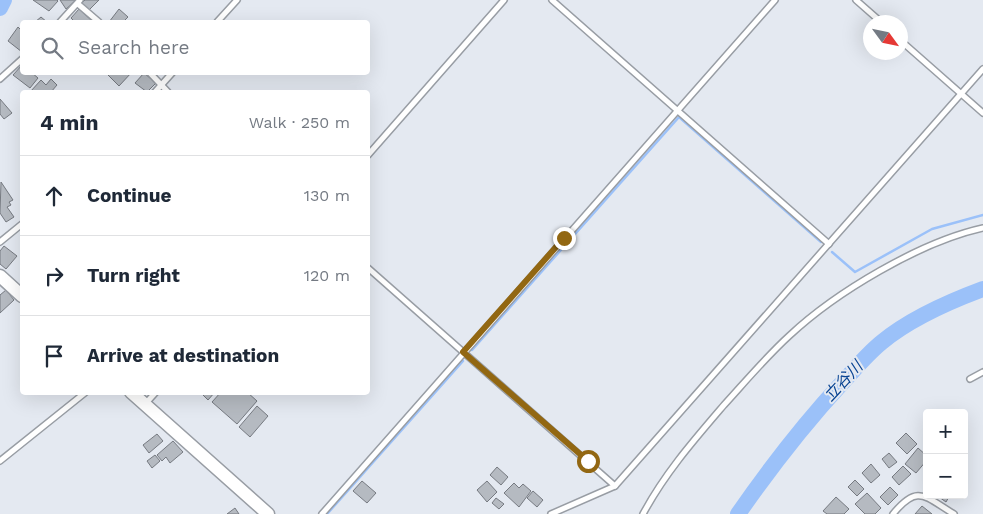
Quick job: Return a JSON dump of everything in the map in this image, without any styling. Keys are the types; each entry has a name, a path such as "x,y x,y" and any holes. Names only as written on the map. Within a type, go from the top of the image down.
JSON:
{"street":[{"path":"0,276 20,294"},
{"path":"134,395 262,512"}],"lane":[{"path":"219,20 237,0"},
{"path":"370,153 504,0"},
{"path":"552,0 828,244"},
{"path":"322,514 775,0"},
{"path":"856,0 873,15"},
{"path":"62,20 79,2 97,20"},
{"path":"908,47 983,113"},
{"path":"0,79 20,61"},
{"path":"551,514 616,486 983,69"},
{"path":"152,75 166,90"},
{"path":"157,90 170,75"},
{"path":"0,242 20,226"},
{"path":"643,514 661,482 695,439 790,335 833,301 881,272 931,245 958,234 983,228"},
{"path":"370,270 616,486"},
{"path":"970,378 983,372"},
{"path":"0,460 82,395"},
{"path":"145,405 153,395"},
{"path":"893,514 909,496 914,495 925,497 954,514"}],"building":[{"path":"33,0 57,0 58,1 49,11"},
{"path":"60,0 74,0 75,1 66,9"},
{"path":"85,0 99,0 89,10 82,3"},
{"path":"79,9 91,20 73,20 71,18"},
{"path":"119,9 128,17 125,20 111,20"},
{"path":"18,27 20,29 20,50 8,41"},
{"path":"20,67 20,75 34,75 38,78 30,88 13,75"},
{"path":"108,75 129,75 119,86"},
{"path":"142,75 146,75 156,83 149,90 144,90 135,83"},
{"path":"51,79 57,85 53,90 32,90 41,80 46,85"},
{"path":"0,99 12,113 4,119 0,114"},
{"path":"1,182 13,200 9,202 11,205 7,207 14,217 6,222 0,213"},
{"path":"4,246 17,256 6,269 0,264 0,251"},
{"path":"6,290 14,300 0,313 0,295"},
{"path":"203,395 212,395 208,400"},
{"path":"218,395 250,395 257,401 237,424 212,402"},
{"path":"257,406 268,416 250,437 239,427"},
{"path":"906,433 917,444 907,454 896,443"},
{"path":"157,434 163,441 149,453 143,445"},
{"path":"173,441 183,452 170,463 166,457 162,461 157,455"},
{"path":"918,448 923,452 923,465 916,473 905,464"},
{"path":"889,453 897,462 889,468 882,459"},
{"path":"155,455 160,461 152,468 147,461"},
{"path":"871,464 880,475 871,483 862,473"},
{"path":"903,466 911,474 899,485 892,477"},
{"path":"497,467 508,477 501,485 490,475"},
{"path":"855,480 864,489 857,496 848,487"},
{"path":"362,481 376,493 367,503 353,491"},
{"path":"487,481 497,492 487,502 477,490"},
{"path":"514,483 519,488 523,484 531,491 519,507 504,493"},
{"path":"890,487 898,495 888,505 880,497"},
{"path":"533,491 543,500 537,507 527,498"},
{"path":"867,493 881,508 875,514 865,514 855,504"},
{"path":"836,497 849,509 844,514 827,514 823,511"},
{"path":"496,498 504,504 499,509 492,503"},
{"path":"922,506 932,514 915,514"},
{"path":"235,508 239,514 227,514"}],"waterway":[{"path":"0,8 4,0"},
{"path":"472,350 679,117 821,242"},
{"path":"832,252 855,272 932,229 983,215"},
{"name":"立谷川","path":"738,514 801,430 861,362 877,347 893,333 917,318 983,289"},
{"path":"327,514 463,361"}],"route":[{"path":"564,238 463,352 588,461"}]}
